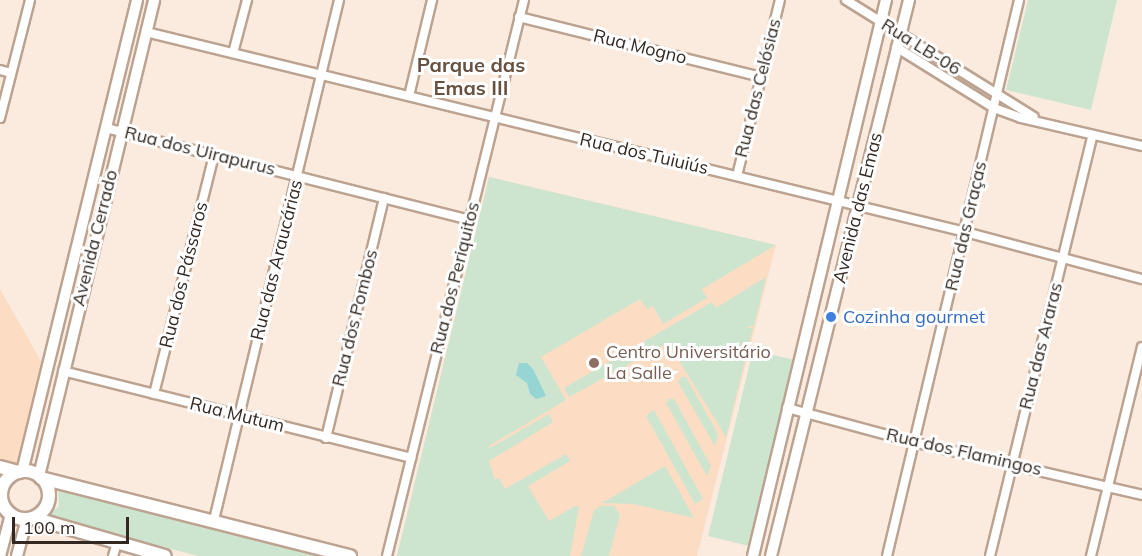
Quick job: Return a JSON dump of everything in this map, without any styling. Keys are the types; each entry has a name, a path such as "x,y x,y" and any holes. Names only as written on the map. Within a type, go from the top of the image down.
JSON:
{"main road":[{"path":"0,467 350,556"},
{"path":"21,472 10,476 2,489 6,512 165,556"},
{"path":"30,518 48,502 48,488 40,477"}],"street":[{"path":"0,118 30,0"},
{"name":"Avenida Cerrado","path":"21,472 137,0"},
{"name":"Avenida Cerrado","path":"40,477 63,371 154,0"},
{"path":"233,53 247,0"},
{"name":"Rua das Araucárias","path":"214,520 237,416 298,175 339,0"},
{"path":"409,96 432,0"},
{"name":"Rua dos Periquitos","path":"387,556 524,0"},
{"name":"Rua das Celósias","path":"736,176 780,0"},
{"name":"Rua LB-06","path":"846,0 1045,123"},
{"name":"Avenida das Emas","path":"753,556 886,0"},
{"name":"Avenida das Emas","path":"771,556 909,0"},
{"name":"Rua das Graças","path":"887,556 1019,0"},
{"name":"Rua Mogno","path":"519,17 761,77"},
{"name":"Rua dos Tuiuiús","path":"146,32 965,232 1062,260 1142,279"},
{"name":"Rua LB-06","path":"896,47 994,108 1045,123"},
{"path":"0,70 11,73"},
{"path":"1045,123 1142,146"},
{"name":"Rua dos Uirapurus","path":"106,128 469,220"},
{"name":"Rua das Araras","path":"990,556 1093,135"},
{"name":"Rua dos Pássaros","path":"154,394 214,155"},
{"name":"Rua dos Pombos","path":"326,438 384,198"},
{"path":"1091,556 1142,347"},
{"name":"Rua Mutum","path":"63,371 411,458"},
{"name":"Rua dos Flamingos","path":"787,408 913,442 1013,463 1142,495"},
{"path":"0,556 6,512"},
{"path":"17,556 30,518"},
{"path":"113,556 117,543"}],"shaded area":[{"name":"Centro Universitário La Salle","path":"489,177 776,245 697,556 397,556"},
{"path":"0,289 45,368 21,464 0,459"}],"green space":[{"path":"1028,0 1117,0 1091,110 1006,90"},
{"path":"489,177 776,245 702,289 707,298 663,324 653,306 647,309 640,299 541,357 566,400 489,446 490,448 549,414 553,422 489,461 495,480 499,478 505,489 566,454 570,461 528,486 549,521 575,506 579,507 570,556 397,556"},
{"path":"766,277 754,326 745,328 753,328 726,437 672,349 664,345 569,397 564,388 712,302 716,308"},
{"path":"753,350 795,360 749,546 708,536"},
{"path":"681,377 686,377 718,434 715,446 678,382"},
{"path":"669,399 674,399 711,466 707,476 666,403"},
{"path":"654,410 703,499 695,504 646,416"},
{"path":"665,466 694,518 634,504 602,503"},
{"path":"58,488 326,556 198,556 47,517 59,506"},
{"path":"601,506 614,506 620,515 609,556 581,556 594,510"}],"water":[{"path":"519,363 527,363 533,369 546,396 536,399 530,394 527,383 516,375"}],"place":[{"name":"Cozinha gourmet","path":"831,317"},
{"name":"Centro Universitário La Salle","path":"594,363"}],"district":[{"name":"Parque das Emas III","path":"471,76"}]}
